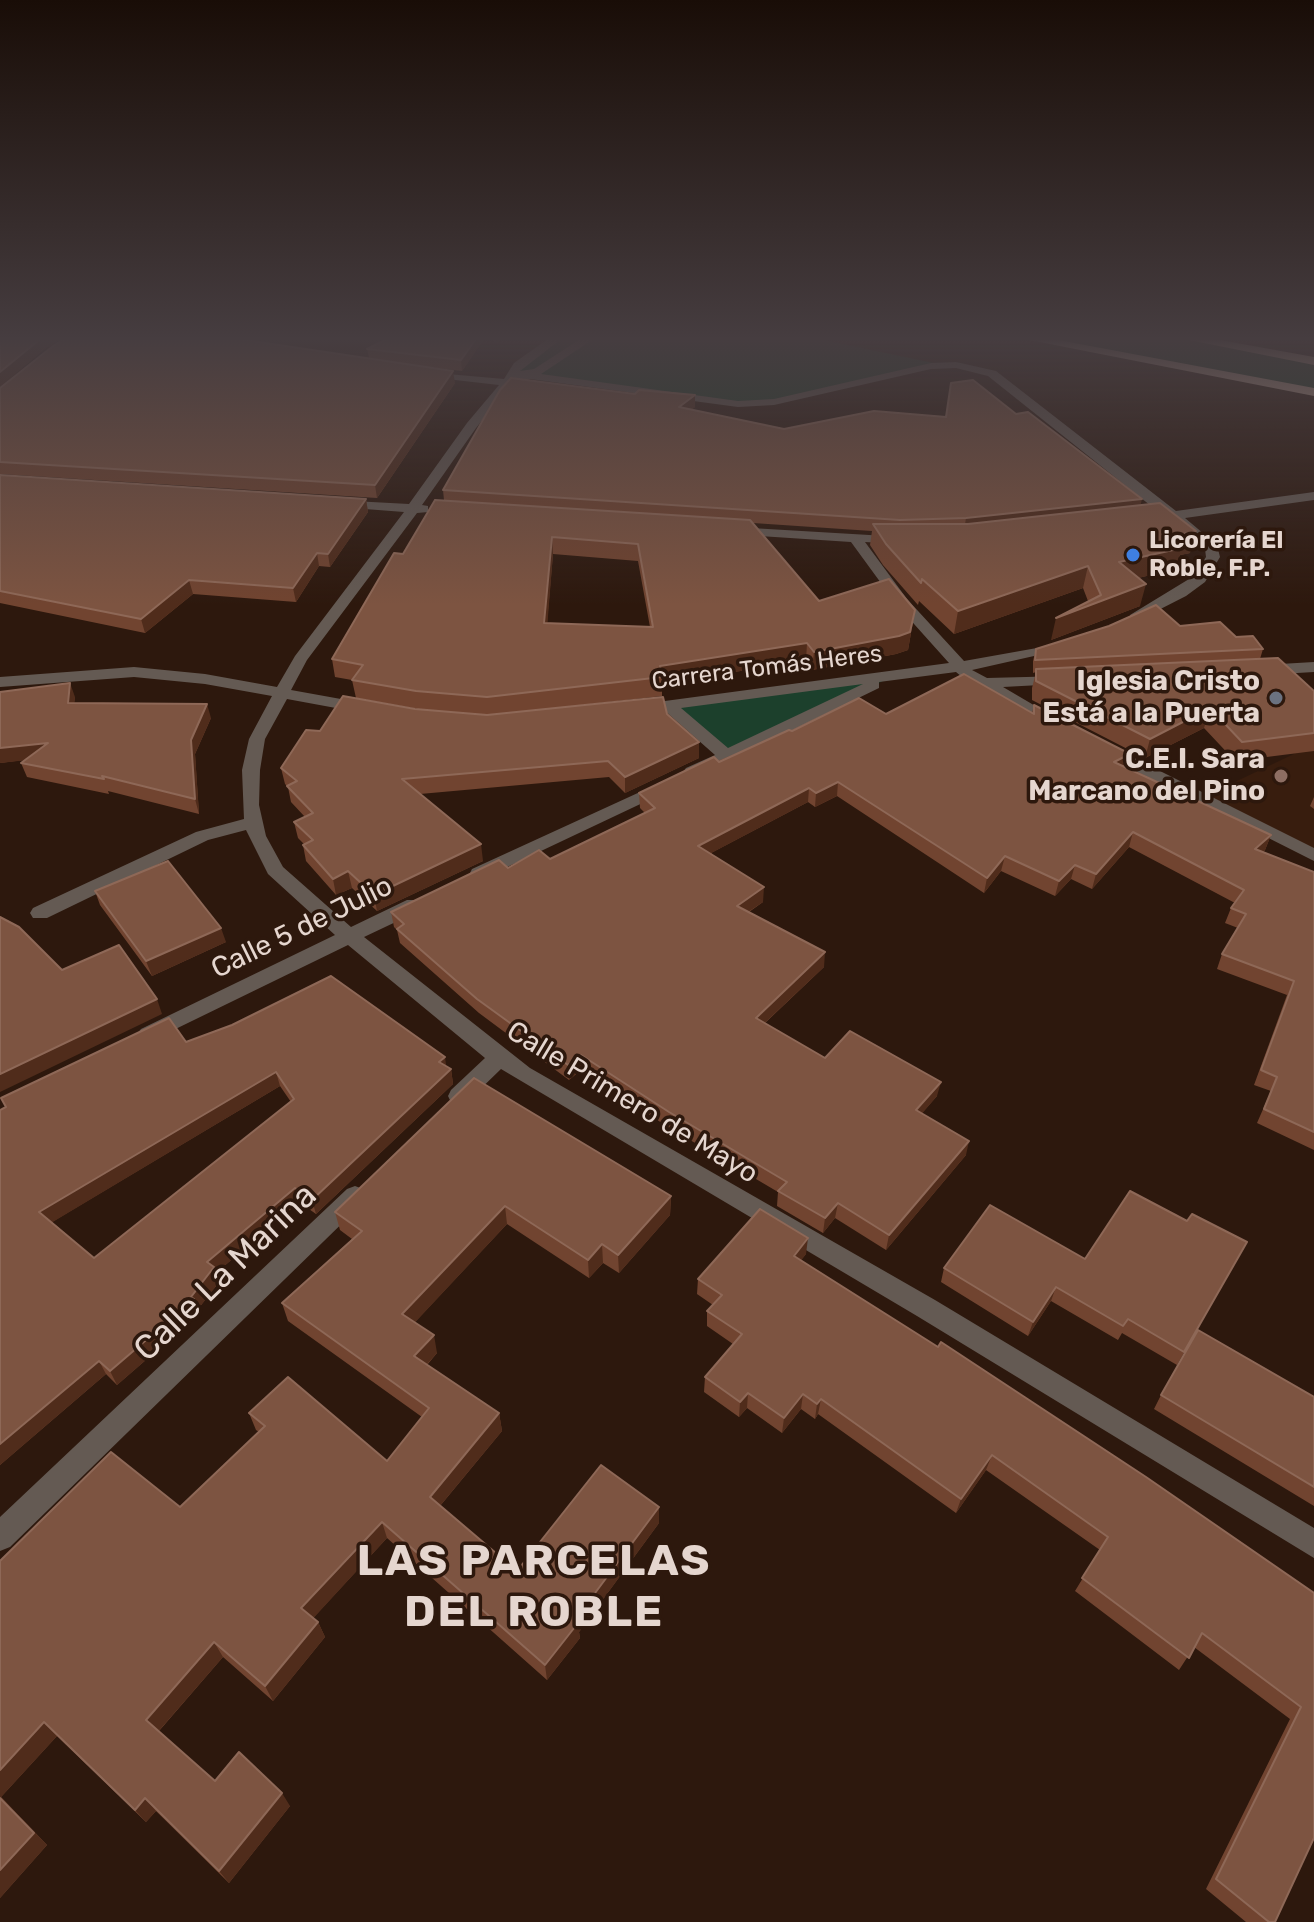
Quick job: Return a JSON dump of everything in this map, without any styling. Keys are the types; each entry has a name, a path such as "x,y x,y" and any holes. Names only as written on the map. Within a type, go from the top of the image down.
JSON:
{"street":[{"name":"Calle Primero de Mayo","path":"471,426 414,508 300,659 257,739 250,805 257,836 275,870 305,900 499,1058 926,1308 1314,1544"},
{"path":"1057,426 1166,517 1212,548 1210,566 1200,579 1181,593 1123,622"},
{"path":"1166,517 1314,496"},
{"path":"327,502 445,510"},
{"path":"721,530 911,540"},
{"path":"856,539 902,602 960,667 979,683 1314,855"},
{"name":"Carrera Tomás Heres","path":"620,711 889,678 1035,654 1072,642"},
{"path":"1242,672 1314,667"},
{"path":"0,682 134,672 205,679 373,710"},
{"path":"460,883 889,678"},
{"path":"979,683 1073,679"},
{"path":"667,704 726,756"},
{"path":"40,913 202,836 253,822"},
{"name":"Calle 5 de Julio","path":"136,1039 433,896"},
{"path":"443,1111 499,1058"},
{"name":"Calle La Marina","path":"0,1537 376,1175"}],"shaded area":[{"name":"C.E.I. Sara Marcano del Pino","path":"1314,719 1314,855 1201,798 1294,754"}],"green space":[{"path":"889,678 726,756 667,704"}],"building":[{"path":"0,426 416,426 375,485 0,462"},
{"path":"480,426 768,426 784,429 801,426 1046,426 1142,499 966,518 900,520 443,490"},
{"path":"0,475 366,499 328,554 317,553 293,588 189,580 141,619 0,591"},
{"path":"435,500 750,520 819,601 889,579 915,610 910,632 899,636 814,652 807,643 660,666 662,677 487,697 416,691 352,680 363,665 332,659 394,553 403,554","holes":["552,537 638,544 653,627 544,623"]},
{"path":"1160,503 1196,531 1168,538 1182,548 1119,562 1146,584 1056,618 1101,595 1088,566 958,611 922,579 921,583 886,544 873,524 968,524"},
{"path":"1156,605 1180,626 1220,622 1236,637 1253,636 1263,649 1035,660 1036,649 1109,626"},
{"path":"1278,658 1314,691 1314,733 1242,742 1210,708 1150,739 1036,681 1036,669"},
{"path":"964,674 1034,714 1034,705 1130,754 1114,762 1271,835 1255,849 1314,872 1314,1132 1264,1109 1277,1077 1261,1070 1294,981 1222,954 1246,914 1231,908 1244,890 1133,832 1096,874 1075,865 1059,881 1005,856 987,878 838,782 816,793 809,788 698,846 764,887 737,906 825,952 756,1018 825,1058 850,1031 941,1082 916,1110 969,1141 889,1235 838,1203 825,1218 778,1191 787,1182 581,1055 568,1065 477,999 397,929 404,924 391,912 499,860 508,868 539,850 550,859 655,808 639,793 714,757 719,762 859,698 886,714"},
{"path":"70,683 68,703 207,704 191,740 195,799 102,776 104,779 21,763 48,743 0,748 0,692"},
{"path":"343,696 415,709 487,715 663,697 667,714 699,742 625,777 608,761 402,779 481,844 374,895 348,871 333,879 303,845 313,840 294,822 313,813 287,786 297,781 281,768 306,730 320,731"},
{"path":"168,861 221,928 146,961 95,891"},
{"path":"0,917 19,927 62,970 119,945 157,999 0,1074"},
{"path":"331,976 445,1057 439,1062 451,1069 312,1200 295,1188 207,1262 214,1267 191,1297 194,1299 110,1371 99,1361 0,1444 0,1110 6,1107 1,1098 169,1018 186,1042 232,1025","holes":["276,1072 294,1099 94,1258 39,1212"]},
{"path":"474,1078 671,1196 618,1255 602,1244 588,1260 505,1206 402,1314 434,1335 414,1356 499,1413 430,1497 517,1571 601,1465 659,1507 545,1665 382,1522 301,1608 318,1622 265,1686 214,1642 146,1720 215,1781 239,1752 282,1793 219,1871 145,1798 135,1810 44,1722 0,1770 0,1561 111,1452 180,1507 265,1426 249,1413 288,1377 387,1461 429,1408 282,1303 362,1231 335,1212"},
{"path":"1130,1191 1187,1221 1192,1214 1247,1242 1184,1352 1128,1319 1123,1326 1056,1287 1033,1322 944,1268 990,1205 1085,1259"},
{"path":"760,1209 808,1238 794,1256 938,1347 941,1342 1146,1477 1314,1593 1314,1838 1275,1922 1269,1922 1216,1879 1301,1707 1202,1633 1189,1658 1082,1578 1108,1537 992,1455 961,1499 821,1399 817,1404 803,1394 784,1418 748,1393 740,1402 705,1377 742,1334 707,1311 722,1295 698,1279"},
{"path":"1198,1330 1314,1397 1314,1487 1161,1395"},
{"path":"0,1798 34,1833 0,1870"}],"place":[{"name":"Licorería El Roble, F.P.","path":"1133,555"},
{"name":"Iglesia Cristo Está a la Puerta","path":"1276,698"},
{"name":"C.E.I. Sara Marcano del Pino","path":"1281,776"}],"district":[{"name":"LAS PARCELAS DEL ROBLE","path":"534,1588"}]}
